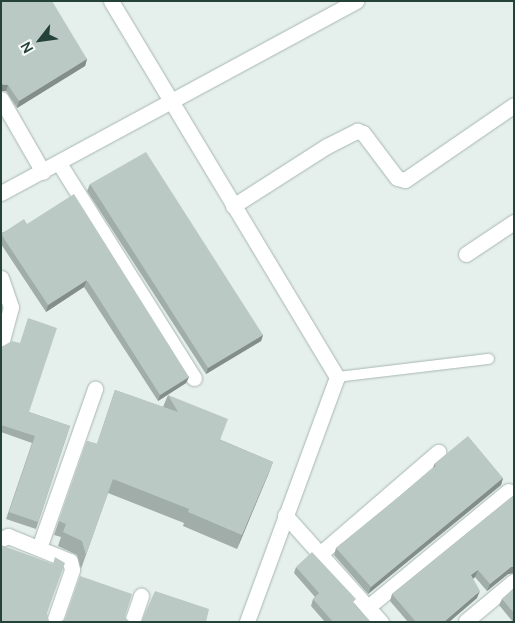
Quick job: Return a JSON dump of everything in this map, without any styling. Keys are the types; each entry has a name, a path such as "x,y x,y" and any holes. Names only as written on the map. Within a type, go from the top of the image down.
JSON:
{"street":[{"path":"111,1 171,104 337,377 247,622"},
{"path":"1,194 171,104 356,1"},
{"path":"1,99 43,172"},
{"path":"233,206 327,146 357,131 363,133 396,178 405,180 514,106"},
{"path":"59,163 194,378"},
{"path":"466,254 514,222"},
{"path":"1,278 11,307 1,345"},
{"path":"39,548 95,389"},
{"path":"321,553 438,452"},
{"path":"368,607 508,491"},
{"path":"286,515 381,622"},
{"path":"1,539 8,536 65,558 72,565 54,622"},
{"path":"466,622 514,581"},
{"path":"132,622 141,596"}],"lane":[{"path":"337,377 489,358"}],"building":[{"path":"1,1 52,1 87,59 19,101 8,85 1,84"},
{"path":"146,152 263,335 208,368 90,184"},
{"path":"74,194 189,377 160,395 87,280 48,305 1,234 24,219 27,224"},
{"path":"28,318 57,328 29,412 70,426 38,522 9,512 35,436 1,425 1,347 12,341 20,343"},
{"path":"115,390 178,412 168,395 228,419 220,440 273,462 242,535 188,512 189,509 113,479 86,555 82,541 63,532 66,524 59,521 87,441 97,444"},
{"path":"468,436 503,478 371,587 336,548 436,466 434,464"},
{"path":"514,495 514,567 511,567 490,584 478,570 471,575 480,591 444,622 416,622 392,594"},
{"path":"1,545 53,564 55,557 65,563 47,613 50,622 1,622"},
{"path":"312,552 356,599 353,602 369,622 333,622 313,599 319,593 296,567"},
{"path":"80,576 132,594 125,617 130,622 59,622 65,619"},
{"path":"514,588 514,613 502,599"},
{"path":"155,591 209,609 206,622 141,622"}]}
